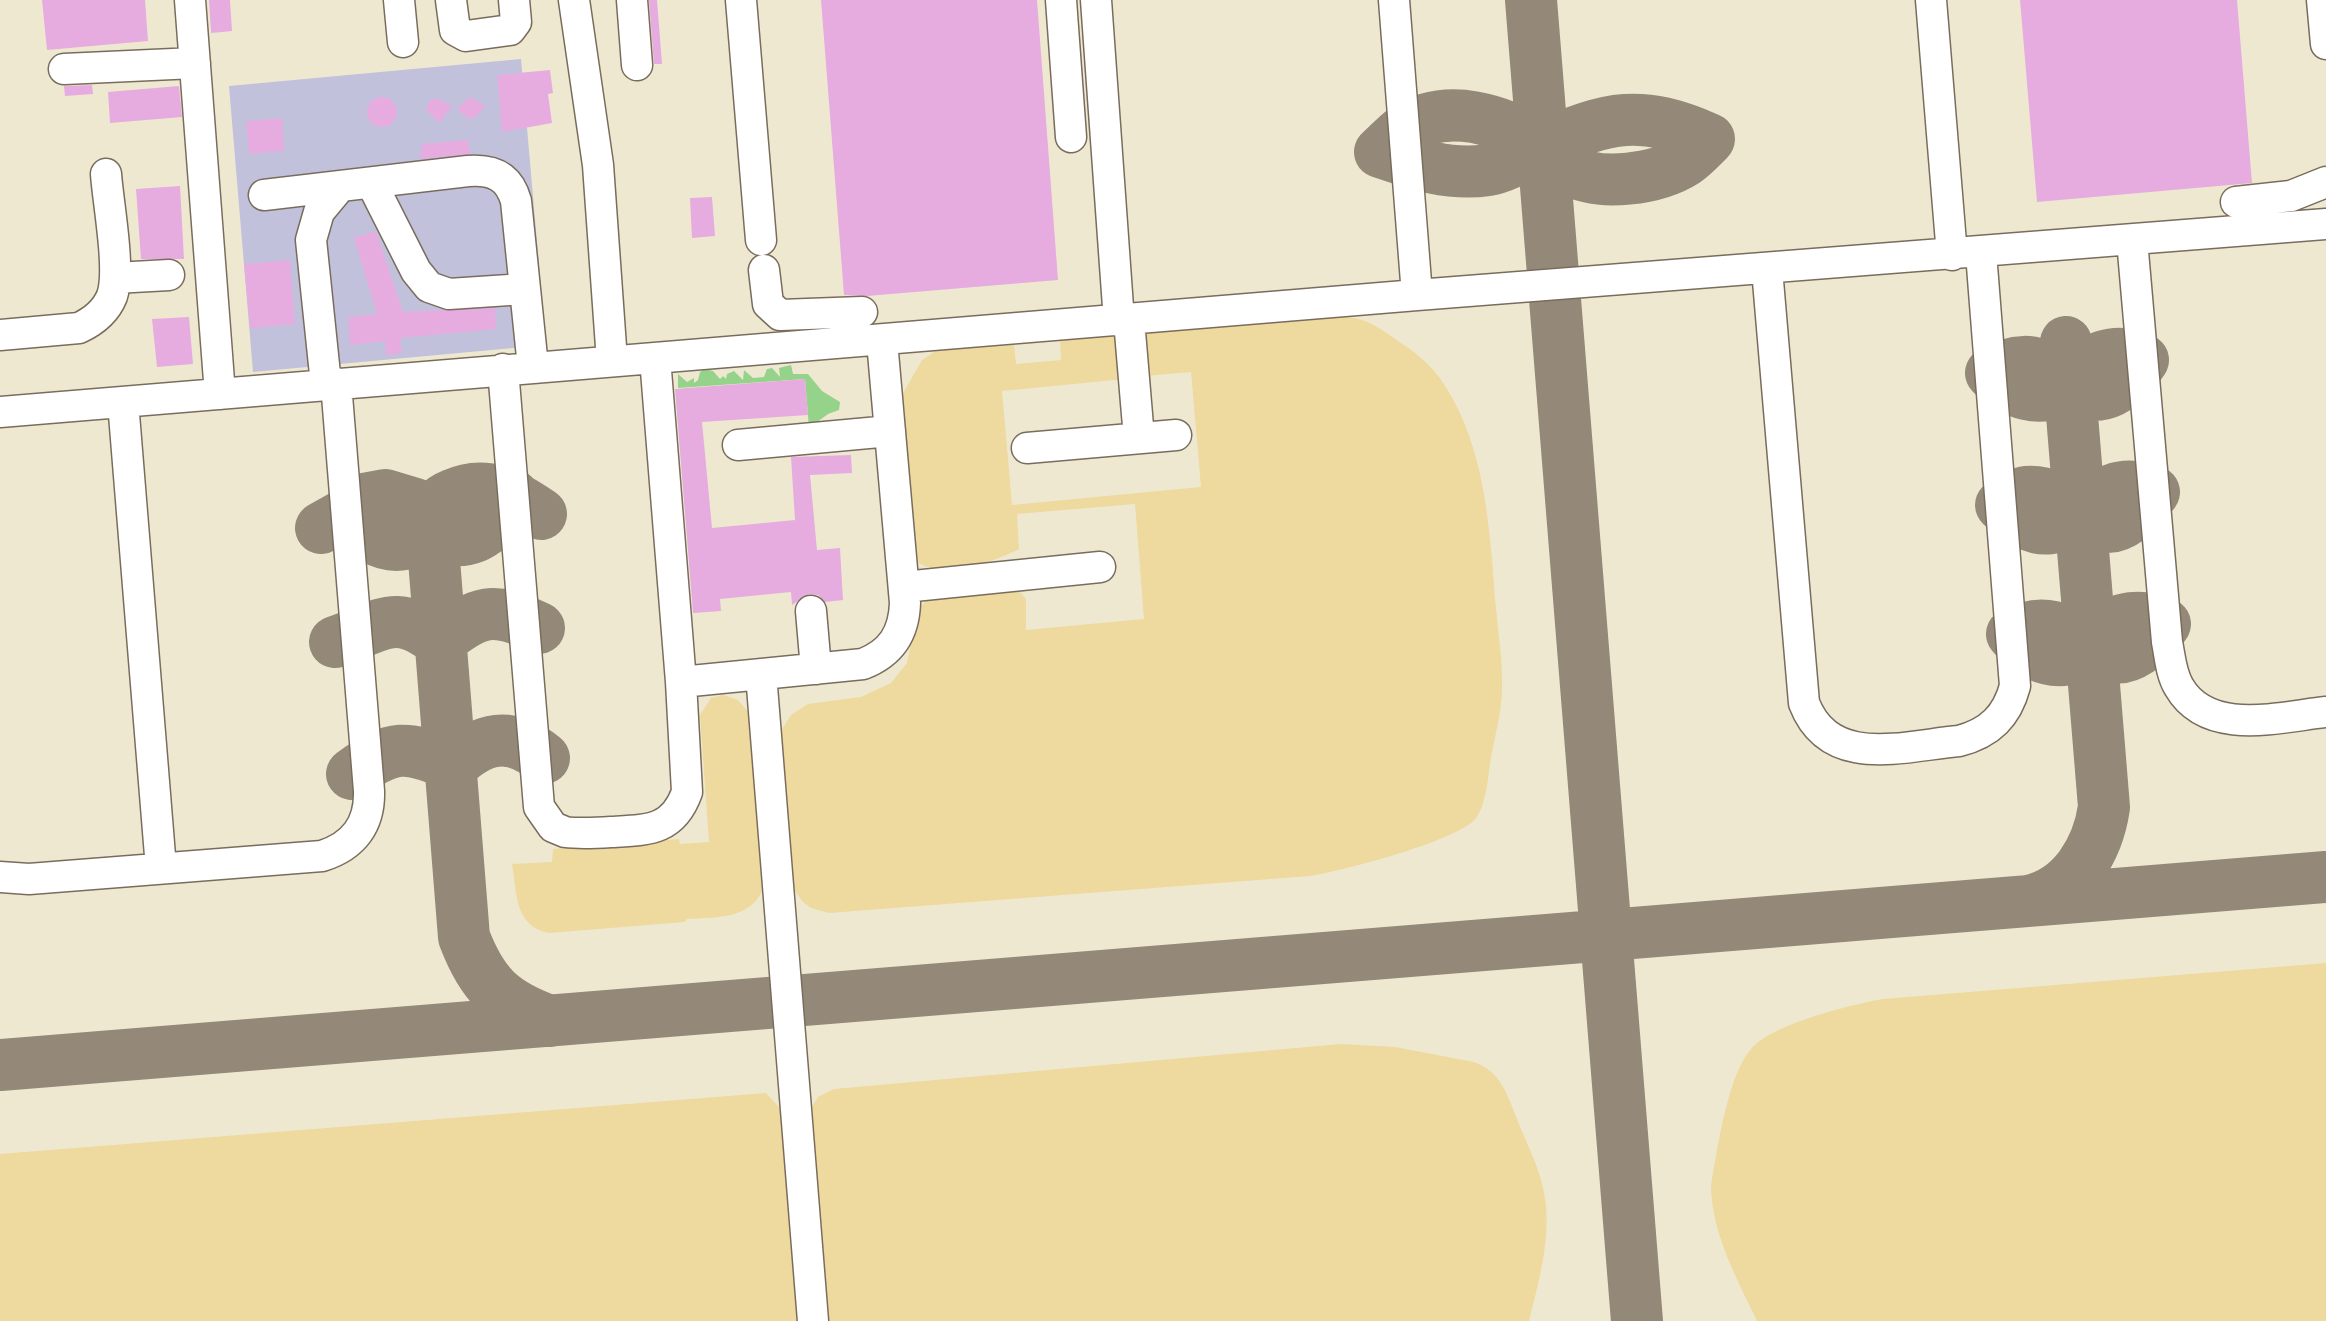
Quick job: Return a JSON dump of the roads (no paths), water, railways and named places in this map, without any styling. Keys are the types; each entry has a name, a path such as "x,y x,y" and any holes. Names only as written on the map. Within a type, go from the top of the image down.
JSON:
{"lane":[{"path":"190,0 220,394"},
{"path":"399,0 403,42"},
{"path":"451,0 455,30 466,36 510,30 516,22 514,0"},
{"path":"574,0 598,165 612,361"},
{"path":"632,0 637,65"},
{"path":"741,0 761,240 773,243 778,255 773,266 764,270 768,304 780,315 862,312"},
{"path":"1061,0 1071,137"},
{"path":"1096,0 1124,320 1139,438"},
{"path":"1394,0 1417,295"},
{"path":"1767,269 1803,696 1809,715 1826,736 1837,743 1863,750 1973,738 1996,723 2011,699 2015,686 1967,254 1931,0"},
{"path":"2324,6 2326,44"},
{"path":"64,69 195,63"},
{"path":"264,195 339,188 468,171 489,171 499,175 513,191 516,201 533,367"},
{"path":"0,335 68,330 90,323 106,307 112,296 116,278 105,174"},
{"path":"2236,202 2291,196 2326,182"},
{"path":"372,184 416,271 429,287 449,294 524,289"},
{"path":"0,877 29,879 322,856 349,843 365,820 369,805 369,791 331,383 311,240 319,212 339,188"},
{"path":"0,412 503,369 882,341 1417,295 1967,254 2326,224"},
{"path":"2132,240 2167,642 2178,686 2198,708 2226,719 2326,712"},
{"path":"116,278 168,275"},
{"path":"681,681 863,664 886,651 902,629 905,616 904,587 882,341"},
{"path":"503,369 537,795 541,813 553,827 577,834 644,830 659,826 672,818 682,806 687,792 681,681 655,358"},
{"path":"123,402 160,868"},
{"path":"738,445 890,431"},
{"path":"1027,448 1176,435"},
{"path":"904,587 1100,567"},
{"path":"812,611 816,669"},
{"path":"761,674 813,1321"}]}
